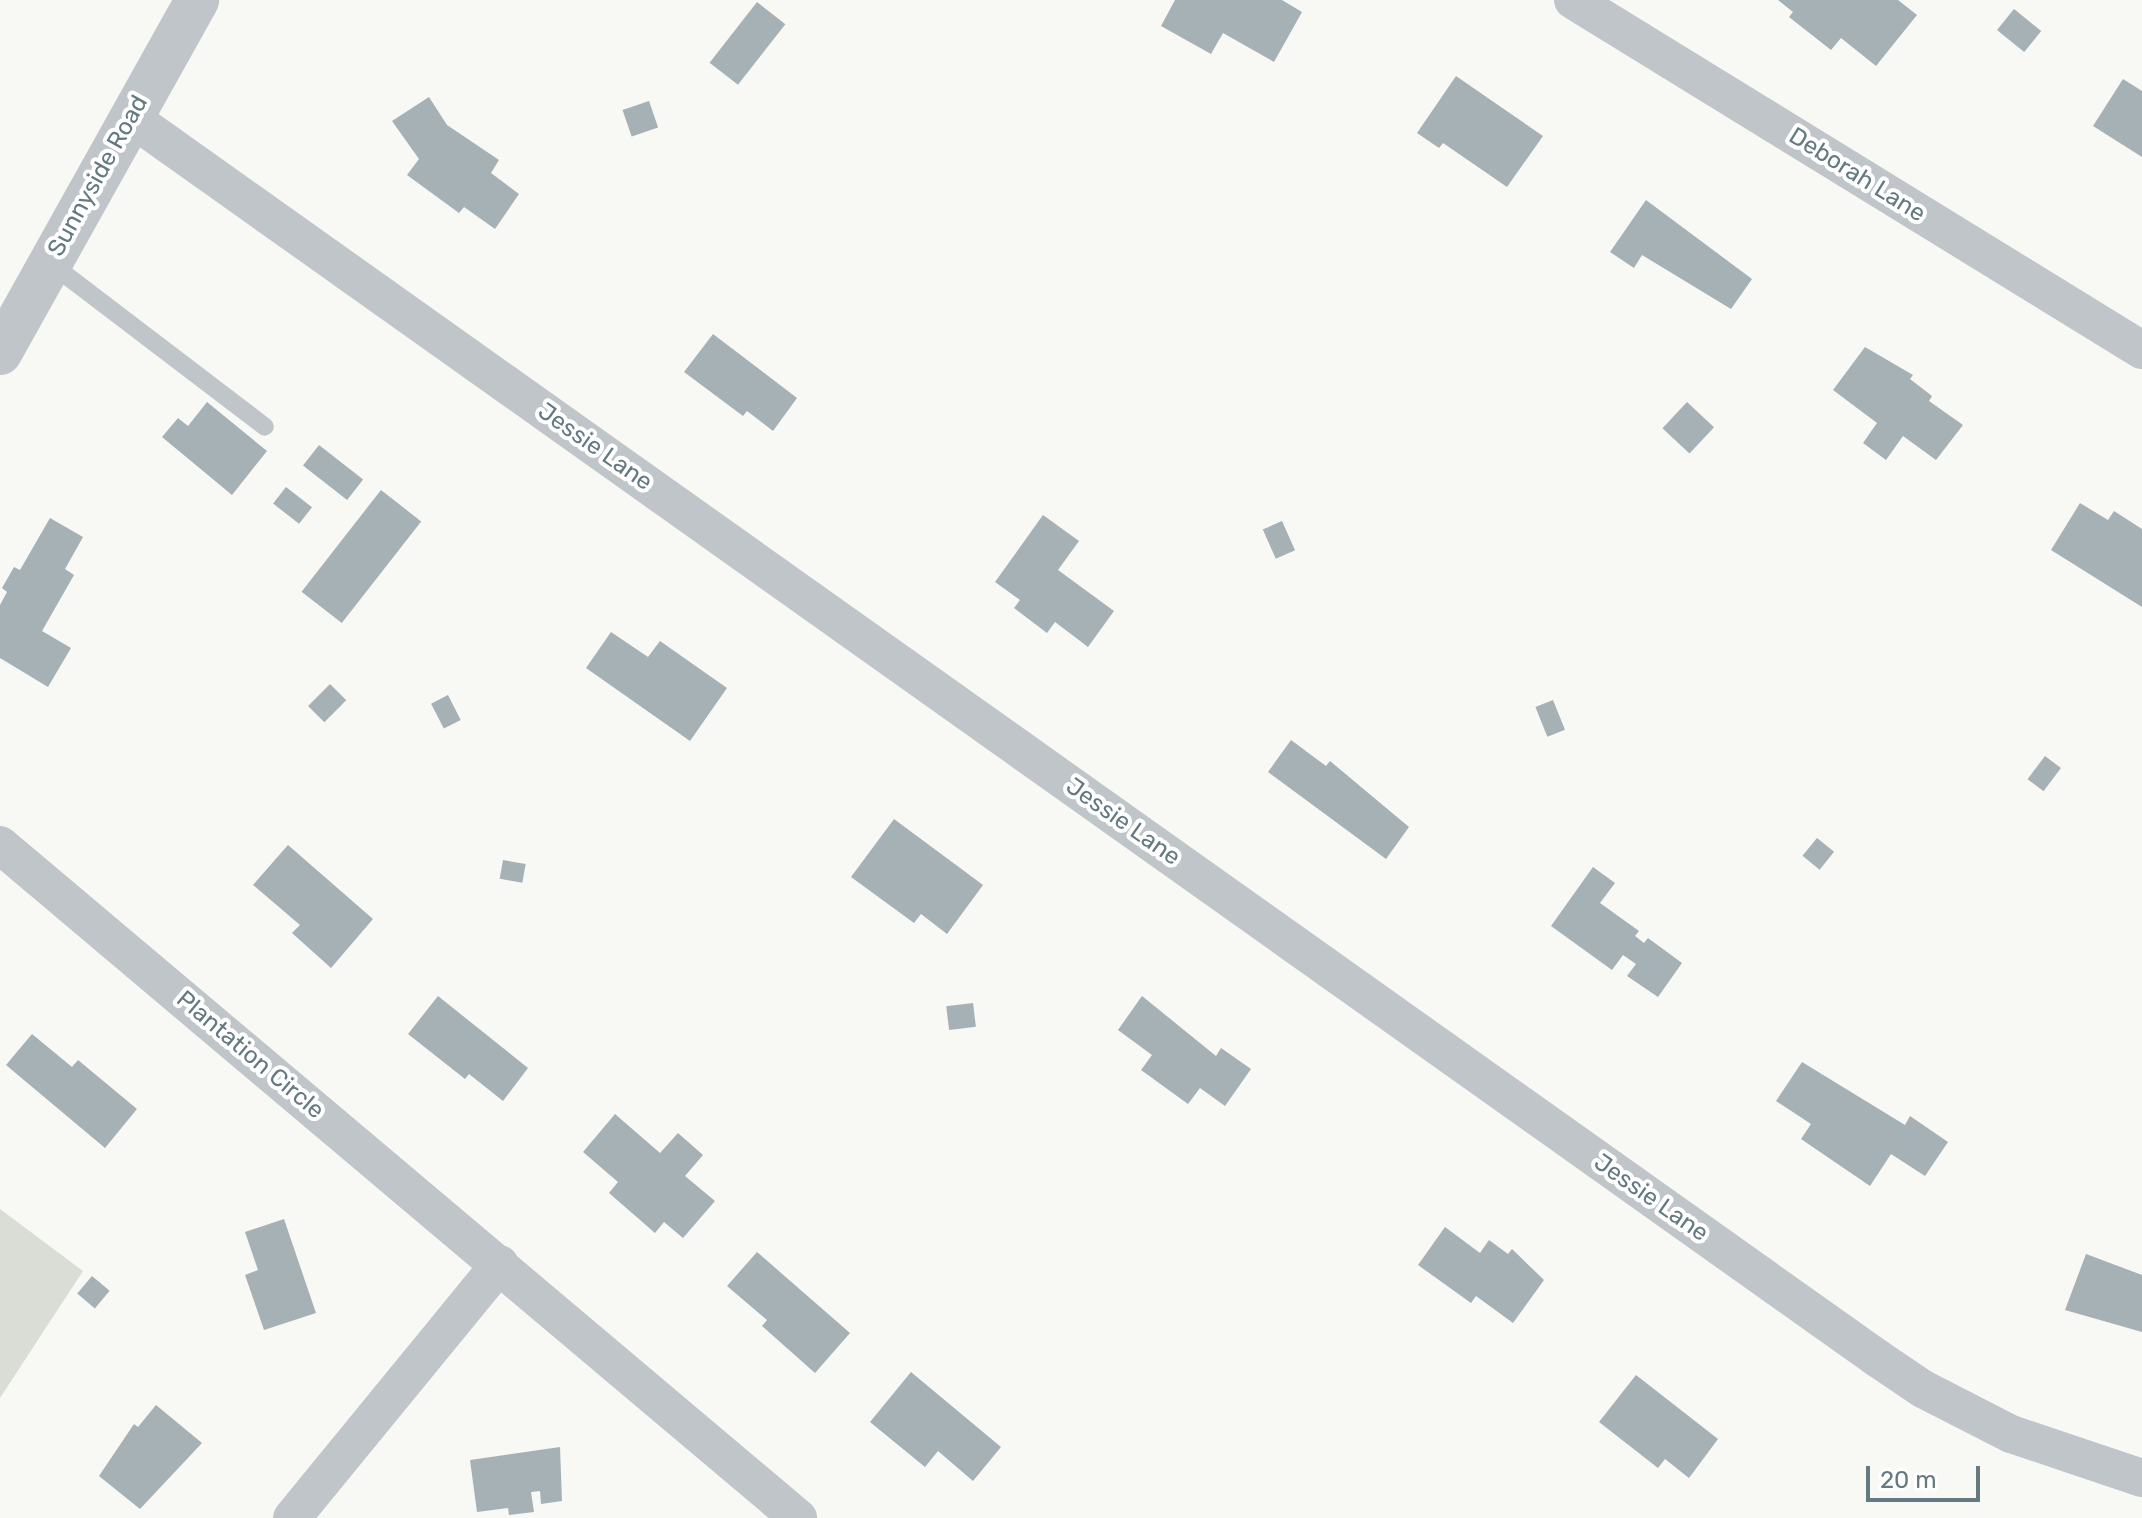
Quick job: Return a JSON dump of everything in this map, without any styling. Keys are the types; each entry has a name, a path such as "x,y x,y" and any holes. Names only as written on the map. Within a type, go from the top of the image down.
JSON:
{"street":[{"name":"Sunnyside Road","path":"0,353 197,0"},
{"name":"Deborah Lane","path":"1573,0 2142,350"},
{"name":"Jessie Lane","path":"130,117 1877,1358 1923,1389 2011,1434 2142,1478"},
{"name":"Plantation Circle","path":"0,845 798,1518"},
{"path":"292,1518 500,1264"}],"lane":[{"path":"50,263 265,427"}],"shaded area":[{"path":"0,1209 83,1271 0,1398"}],"building":[{"path":"1175,0 1282,0 1302,12 1274,62 1223,33 1211,54 1161,26"},
{"path":"1778,0 1898,0 1917,15 1876,66 1841,38 1831,50 1789,17 1793,12"},
{"path":"757,2 785,24 738,85 710,63"},
{"path":"2014,9 2041,31 2024,52 1997,30"},
{"path":"1456,76 1543,136 1507,187 1443,143 1439,148 1417,133"},
{"path":"2123,79 2142,91 2142,157 2093,126"},
{"path":"429,97 447,125 499,160 491,173 519,194 495,229 464,207 459,213 407,175 419,159 392,121"},
{"path":"649,101 658,127 632,137 623,110"},
{"path":"1646,200 1752,279 1731,309 1642,255 1634,268 1610,252"},
{"path":"713,334 797,398 773,431 747,411 743,416 684,372"},
{"path":"1865,347 1913,375 1910,379 1932,396 1929,401 1963,425 1936,460 1903,436 1886,460 1863,443 1877,423 1833,390"},
{"path":"207,402 267,451 232,495 162,437 178,418 188,426"},
{"path":"1687,402 1714,427 1690,454 1662,428"},
{"path":"319,445 363,479 347,500 303,465"},
{"path":"286,487 312,507 299,524 273,504"},
{"path":"381,490 421,521 342,623 302,592"},
{"path":"2080,503 2108,520 2114,511 2142,529 2142,607 2051,550"},
{"path":"1043,515 1079,541 1058,570 1114,611 1088,647 1055,622 1047,633 1014,608 1020,600 995,582"},
{"path":"50,518 83,537 65,569 74,575 42,631 71,648 48,687 0,658 0,605 7,592 2,588 14,567 20,570"},
{"path":"1282,521 1295,550 1276,559 1263,530"},
{"path":"611,632 648,657 660,641 727,688 690,741 586,668"},
{"path":"330,684 346,700 324,722 308,706"},
{"path":"448,695 461,720 444,729 431,704"},
{"path":"1553,700 1565,730 1547,737 1535,707"},
{"path":"1291,740 1326,766 1330,761 1409,827 1386,859 1268,772"},
{"path":"2045,756 2061,768 2044,791 2028,779"},
{"path":"894,819 983,885 947,934 921,914 914,923 851,877"},
{"path":"1817,838 1834,852 1820,870 1803,856"},
{"path":"288,845 373,919 331,968 292,933 300,925 253,885"},
{"path":"503,860 526,864 522,883 500,879"},
{"path":"1593,867 1615,883 1600,903 1639,931 1635,936 1644,943 1648,938 1682,963 1658,997 1627,976 1636,964 1623,955 1612,970 1551,926"},
{"path":"438,996 528,1068 503,1101 469,1074 465,1079 408,1034"},
{"path":"1142,996 1216,1056 1221,1048 1251,1069 1225,1106 1200,1088 1188,1104 1141,1070 1152,1055 1118,1030"},
{"path":"973,1003 976,1027 949,1030 946,1006"},
{"path":"32,1034 72,1067 78,1060 137,1109 105,1148 6,1065"},
{"path":"1802,1062 1905,1125 1910,1116 1948,1142 1925,1176 1891,1154 1870,1186 1801,1139 1811,1124 1776,1101"},
{"path":"615,1114 660,1153 678,1133 703,1155 685,1176 715,1201 683,1238 664,1222 655,1233 609,1193 618,1182 583,1152"},
{"path":"284,1219 316,1313 264,1330 245,1275 258,1270 245,1232"},
{"path":"1445,1227 1480,1253 1489,1240 1508,1254 1512,1249 1544,1280 1513,1323 1476,1296 1471,1303 1418,1265"},
{"path":"757,1252 850,1333 815,1373 762,1326 767,1320 727,1286"},
{"path":"2086,1254 2142,1275 2142,1332 2065,1310"},
{"path":"92,1276 110,1291 95,1308 77,1294"},
{"path":"911,1372 1001,1447 973,1481 938,1451 925,1467 870,1422"},
{"path":"1636,1375 1718,1439 1689,1478 1665,1459 1658,1468 1599,1422"},
{"path":"156,1405 202,1443 140,1509 99,1476 134,1424 138,1427"},
{"path":"560,1447 562,1501 541,1504 540,1491 531,1492 534,1512 509,1515 508,1508 477,1512 470,1460"}]}
